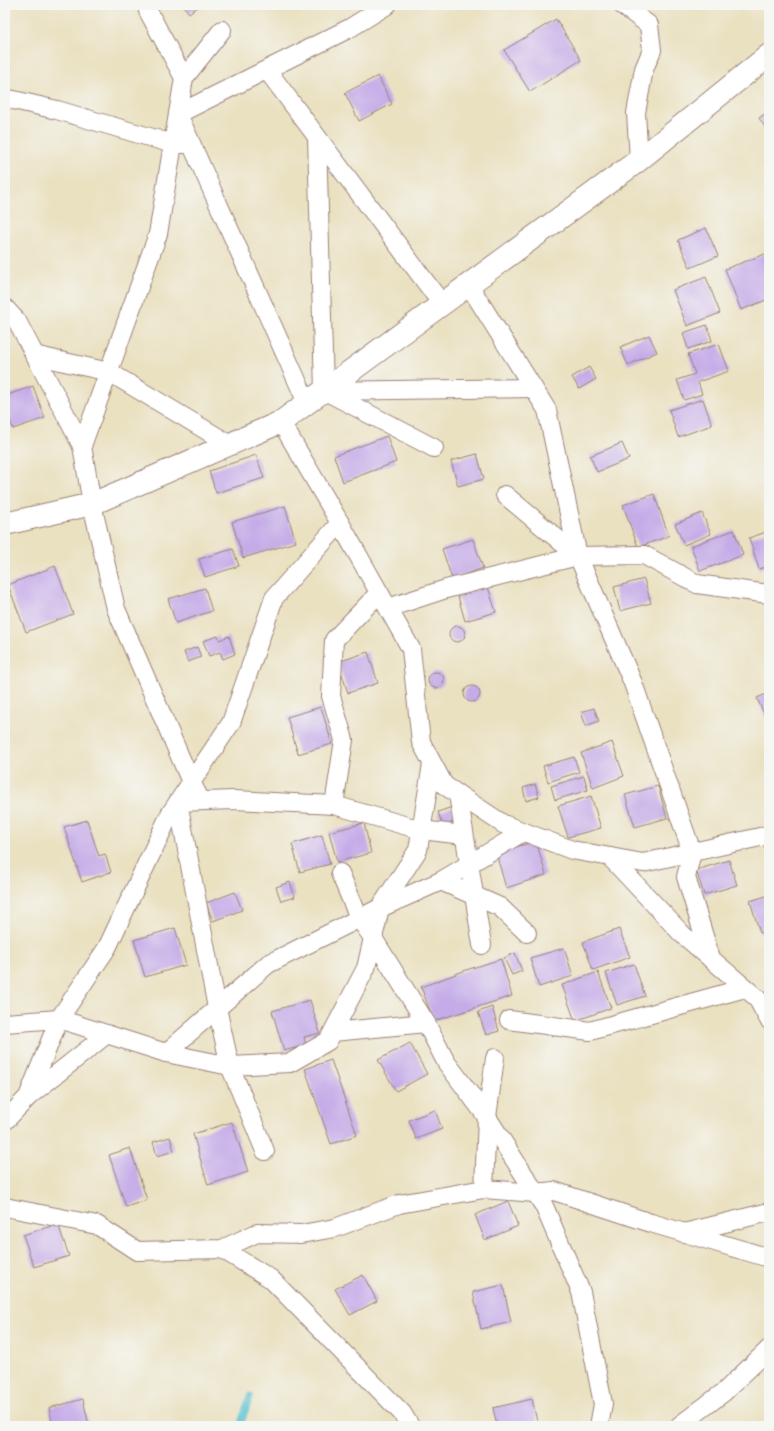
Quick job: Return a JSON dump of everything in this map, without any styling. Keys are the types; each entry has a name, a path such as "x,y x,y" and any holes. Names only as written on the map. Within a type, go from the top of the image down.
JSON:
{"street":[{"path":"148,5 148,11 184,78"},
{"path":"178,114 350,28 387,5"},
{"path":"622,5 649,25 652,50 644,69 636,113 639,160"},
{"path":"82,446 158,234 184,78 222,30"},
{"path":"5,524 92,504 281,422 639,160 769,55"},
{"path":"267,70 442,304"},
{"path":"5,98 58,110 173,144 191,144"},
{"path":"178,114 307,403"},
{"path":"317,137 324,391"},
{"path":"468,285 547,410 578,556 633,684 692,852 686,877 711,959"},
{"path":"5,308 16,321 82,446 92,504 116,609 191,782 201,801"},
{"path":"34,355 109,372 229,444"},
{"path":"324,391 533,388"},
{"path":"324,391 434,448"},
{"path":"281,422 411,649 421,742 444,785 503,824 523,832 572,850 643,863 769,835"},
{"path":"505,495 578,556"},
{"path":"28,1097 59,1019 107,948 170,814 231,723 274,598 340,523"},
{"path":"334,805 344,740 331,696 334,640 384,600 446,589 578,556 644,555 697,584 769,594"},
{"path":"5,1023 59,1019 166,1053 230,1066 290,1063 328,1041 366,968 380,908 418,850 432,764"},
{"path":"458,794 482,945"},
{"path":"178,802 234,800 334,805 421,830 464,835"},
{"path":"178,802 217,1008 230,1066 265,1151"},
{"path":"166,1053 268,964 380,908 441,881 523,832"},
{"path":"610,857 682,934 757,996 769,1020"},
{"path":"340,873 360,918 426,1024 446,1062 487,1117 544,1206 580,1292 603,1404 599,1426"},
{"path":"441,881 500,907 527,933"},
{"path":"509,1020 590,1031 757,996"},
{"path":"333,1032 426,1024"},
{"path":"5,1121 28,1097 107,1034"},
{"path":"484,1189 487,1117 495,1058"},
{"path":"5,1207 97,1225 137,1251 222,1250 257,1232 301,1234 335,1228 399,1204 484,1189 536,1193 554,1191 683,1233 769,1258"},
{"path":"683,1233 769,1212"},
{"path":"222,1250 271,1280 402,1413 410,1426"},
{"path":"679,1426 724,1392 769,1349"}],"building":[{"path":"183,5 201,5 189,13"},
{"path":"556,19 581,60 530,92 504,50"},
{"path":"378,76 392,104 359,121 345,93"},
{"path":"769,111 769,133 759,118"},
{"path":"706,228 718,256 690,268 678,240"},
{"path":"768,253 769,299 741,310 725,269"},
{"path":"706,277 720,313 687,326 673,290"},
{"path":"707,325 712,341 688,349 683,333"},
{"path":"649,335 657,352 628,365 620,347"},
{"path":"719,344 729,371 698,382 702,394 684,400 677,380 695,374 688,354"},
{"path":"589,367 596,379 579,389 572,377"},
{"path":"33,386 45,418 13,429 5,405 5,396"},
{"path":"703,399 712,425 678,437 669,410"},
{"path":"387,436 396,462 343,482 334,456"},
{"path":"622,443 629,459 597,472 590,456"},
{"path":"477,454 484,479 458,486 451,461"},
{"path":"256,455 264,478 216,493 209,471"},
{"path":"654,494 669,536 638,547 623,505"},
{"path":"285,506 296,542 243,558 232,522"},
{"path":"702,513 711,534 684,545 675,524"},
{"path":"734,530 743,555 700,571 691,546"},
{"path":"769,531 769,566 759,569 749,538"},
{"path":"473,539 483,568 452,579 442,549"},
{"path":"233,549 239,566 205,577 199,559"},
{"path":"55,566 73,614 26,632 8,585"},
{"path":"644,579 651,603 620,611 614,587"},
{"path":"487,584 496,612 465,621 457,593"},
{"path":"205,588 212,611 176,623 168,599"},
{"path":"454,626 460,626 465,631 463,640 460,642 454,642 449,637 449,631"},
{"path":"218,636 219,640 229,636 235,654 223,659 220,652 209,656 203,641"},
{"path":"197,647 201,657 188,662 184,652"},
{"path":"368,652 378,683 348,693 338,662"},
{"path":"433,672 439,672 444,677 442,686 439,688 433,688 428,683 428,677"},
{"path":"469,686 475,686 480,691 478,700 475,702 469,702 464,697 464,691"},
{"path":"769,693 769,720 767,721 757,698"},
{"path":"321,707 332,744 298,754 287,717"},
{"path":"594,708 599,721 586,726 581,712"},
{"path":"612,742 624,776 593,788 581,753"},
{"path":"574,757 579,772 548,782 543,766"},
{"path":"584,776 588,790 555,800 551,786"},
{"path":"535,784 539,797 526,801 523,788"},
{"path":"658,786 667,818 635,827 625,795"},
{"path":"591,796 601,828 568,837 558,806"},
{"path":"452,807 456,821 443,826 438,812"},
{"path":"87,820 99,856 105,854 111,872 82,882 64,827"},
{"path":"364,823 371,853 337,862 329,832"},
{"path":"322,835 330,864 300,872 292,844"},
{"path":"536,841 546,875 506,888 496,853"},
{"path":"729,860 737,885 704,895 696,870"},
{"path":"290,882 295,897 281,901 276,887"},
{"path":"235,892 242,910 213,921 206,903"},
{"path":"769,895 769,930 760,933 750,901"},
{"path":"175,928 186,965 145,977 134,940"},
{"path":"619,929 630,957 593,970 583,942"},
{"path":"564,948 573,976 539,987 530,958"},
{"path":"515,953 522,971 512,975 504,958"},
{"path":"501,959 512,996 434,1021 421,987"},
{"path":"634,964 645,996 617,1005 606,973"},
{"path":"598,972 611,1008 575,1021 562,985"},
{"path":"310,1000 320,1033 304,1037 306,1045 284,1051 272,1011"},
{"path":"492,1007 499,1031 486,1035 478,1012"},
{"path":"410,1043 427,1074 396,1091 378,1060"},
{"path":"331,1060 357,1135 331,1144 305,1069"},
{"path":"435,1110 442,1129 416,1139 409,1120"},
{"path":"232,1122 248,1172 208,1185 193,1134"},
{"path":"170,1137 174,1151 157,1156 153,1142"},
{"path":"130,1148 147,1200 126,1207 109,1155"},
{"path":"508,1201 518,1226 485,1240 475,1215"},
{"path":"58,1224 69,1256 34,1267 23,1235"},
{"path":"363,1275 377,1301 350,1315 335,1289"},
{"path":"503,1285 511,1322 481,1329 473,1292"},
{"path":"83,1399 89,1426 53,1426 49,1408"},
{"path":"532,1399 538,1426 497,1426 493,1408"}],"waterway":[{"path":"240,1426 250,1396"}]}
